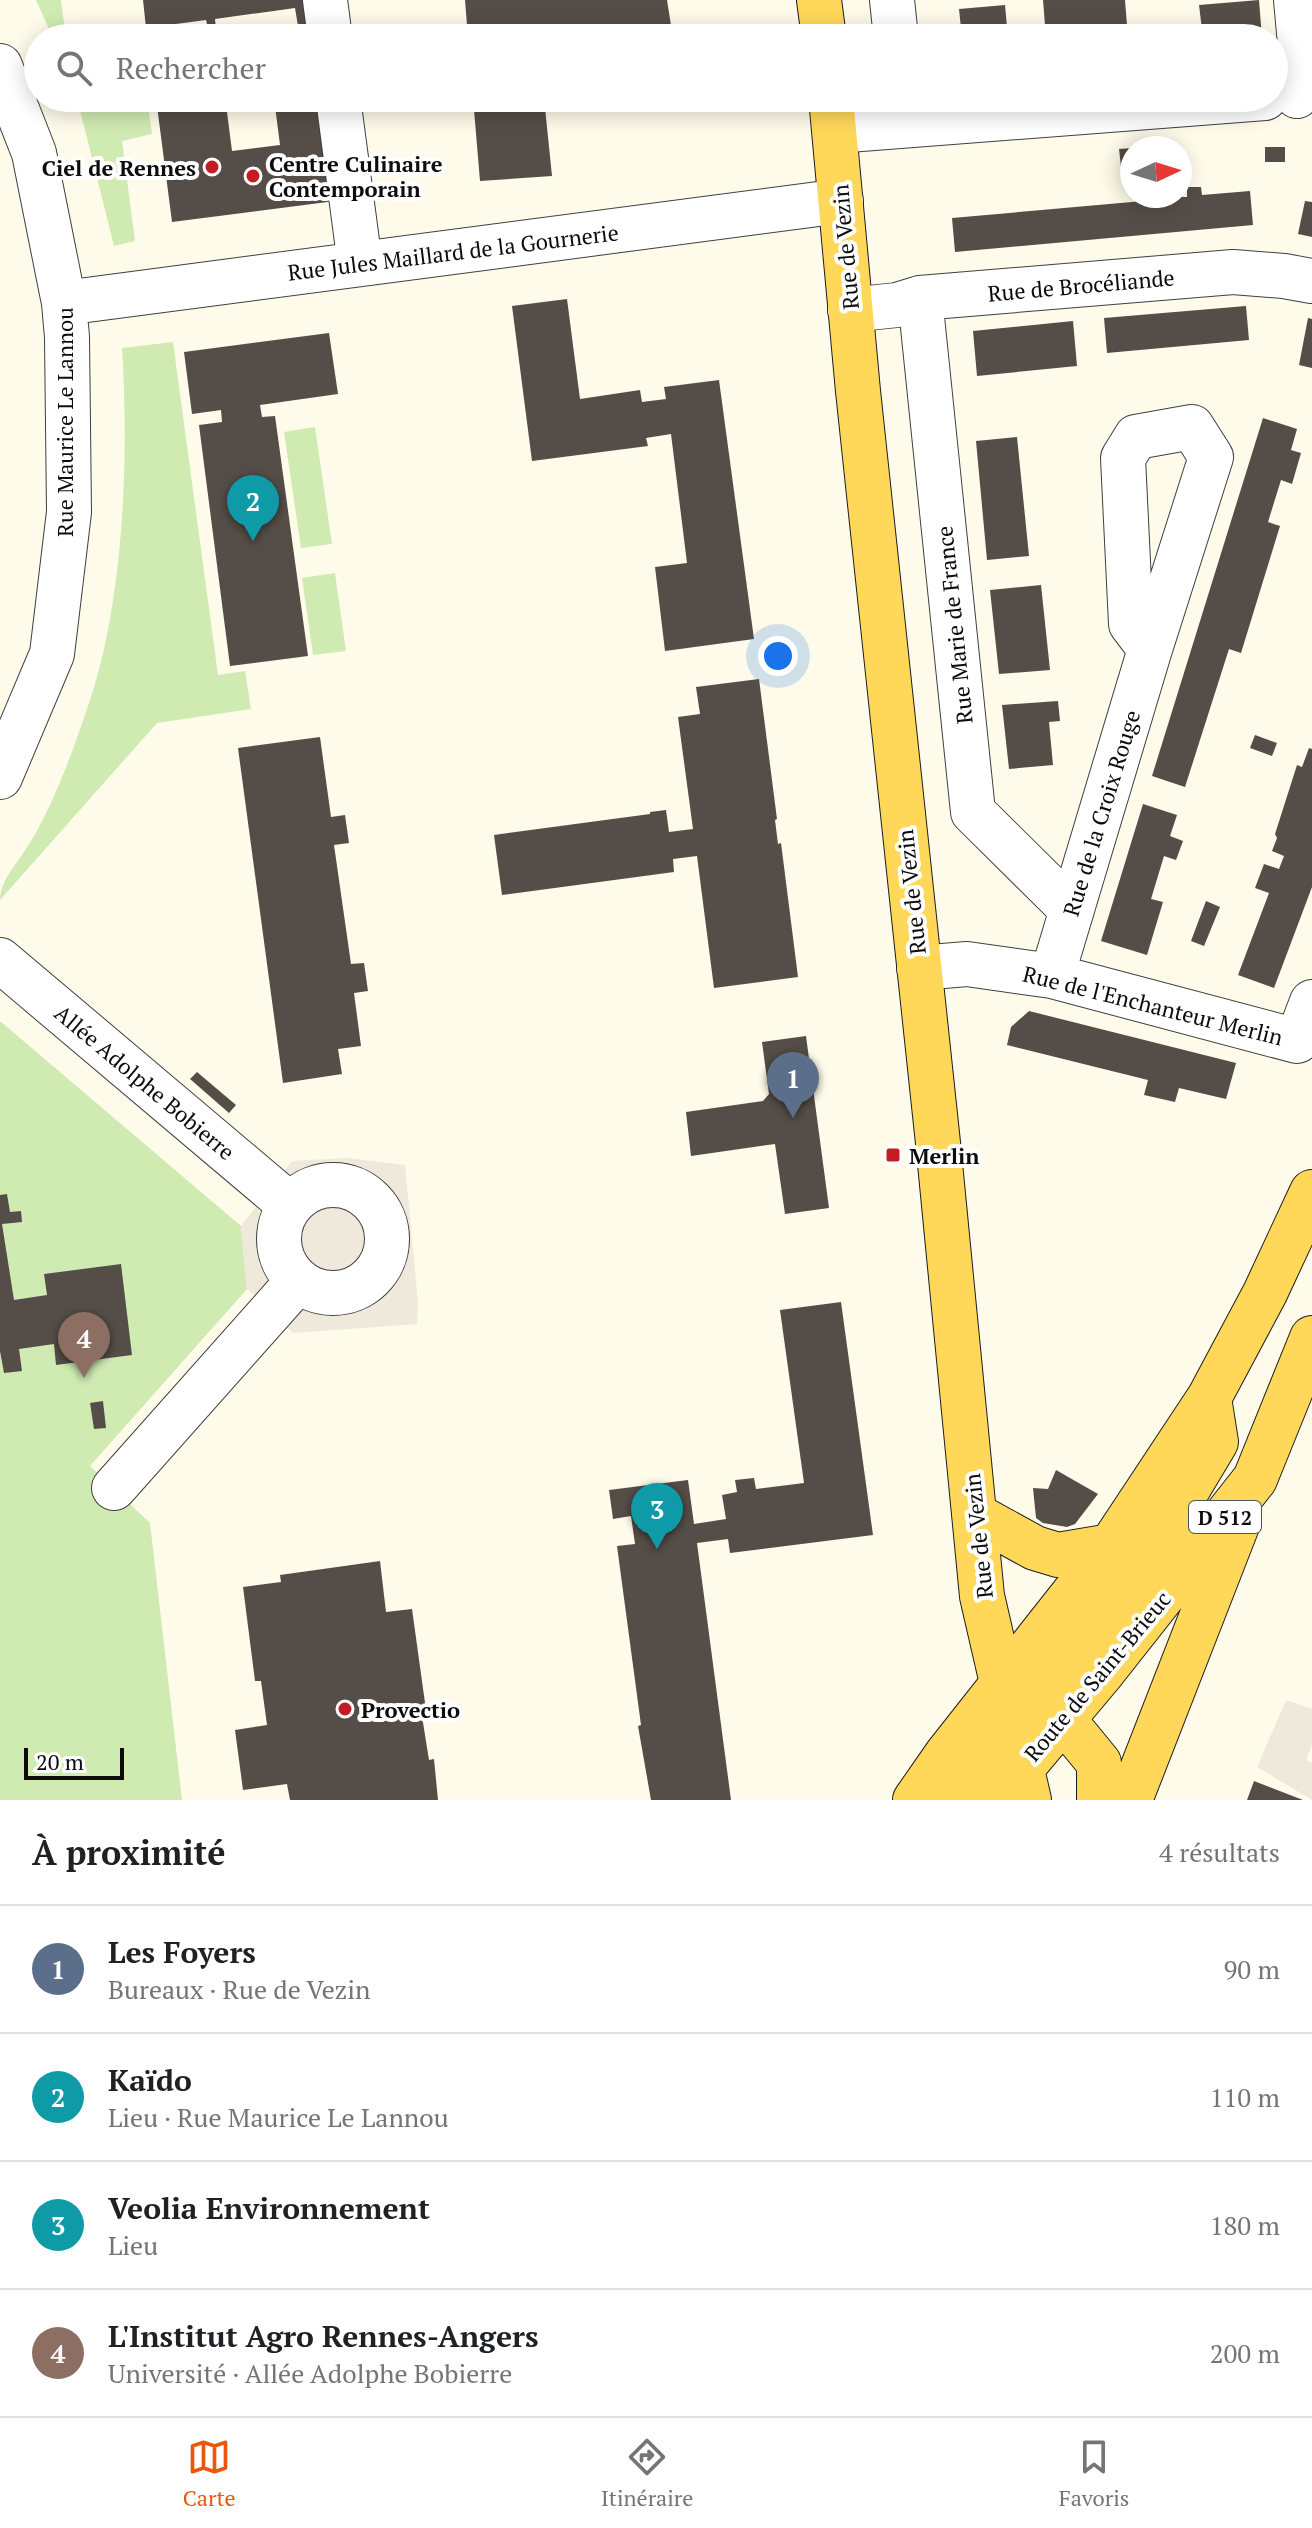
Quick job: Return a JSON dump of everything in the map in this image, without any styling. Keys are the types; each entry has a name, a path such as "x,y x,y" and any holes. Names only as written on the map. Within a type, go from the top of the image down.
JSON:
{"main road":[{"path":"819,0 822,24"},
{"name":"Rue de Vezin","path":"833,114 850,310 982,1596 1035,1702 1014,1789"},
{"name":"Route de Saint-Brieuc","path":"1014,1789 1035,1702 1111,1546 1209,1398 1265,1293 1312,1192"},
{"name":"Route de Saint-Brieuc","path":"1035,1702 1255,1479 1312,1338"},
{"name":"Route de Saint-Brieuc","path":"1035,1702 1152,1549 1216,1442 1209,1398"},
{"path":"1130,1800 1255,1479"},
{"path":"975,1515 1035,1548 1058,1555 1111,1546"},
{"path":"915,1800 1035,1702"},
{"path":"955,1800 1035,1702"},
{"path":"1035,1702 1099,1763 1099,1800"}],"street":[{"path":"325,0 328,24"},
{"path":"892,0 895,24"},
{"path":"1288,96 1302,66 1296,0"},
{"name":"Rue Maurice Le Lannou","path":"0,66 34,153 64,303 69,512 52,654 0,777"},
{"path":"340,112 360,264"},
{"path":"833,114 882,112"},
{"name":"Rue Jules Maillard de la Gournerie","path":"64,303 841,201"},
{"name":"Rue de Brocéliande","path":"850,310 897,305 920,298 1233,272 1312,281"},
{"name":"Rue Marie de France","path":"920,298 973,812 1072,910"},
{"name":"Rue de la Croix Rouge","path":"1052,976 1150,649"},
{"name":"Allée Adolphe Bobierre","path":"0,960 290,1205"},
{"name":"Rue de l'Enchanteur Merlin","path":"919,968 967,964 1052,976 1307,1039"},
{"path":"329,1184 361,1191 375,1202 384,1217 388,1235 383,1263 367,1282 342,1293 326,1293 298,1281 280,1253 282,1220 290,1205 314,1188 329,1184"},
{"path":"114,1488 298,1281"}],"green space":[{"path":"36,0 61,0 64,24 47,24"},
{"path":"80,112 149,112 152,134 122,141 135,241 114,246"},
{"path":"173,342 218,675 245,671 251,709 157,723 0,900 5,881 44,817 61,780 101,663 117,574 121,527 125,434 122,348"},
{"path":"315,427 332,544 301,548 284,432"},
{"path":"335,573 346,651 313,655 302,578"},
{"path":"0,1021 241,1226 247,1289 90,1466 150,1523 182,1800 0,1800"}],"shaded area":[{"path":"347,1158 405,1165 418,1302 417,1324 293,1333 247,1289 241,1226 292,1161"},
{"path":"1286,1700 1312,1709 1312,1745 1306,1760 1312,1763 1312,1800 1257,1767"}],"building":[{"path":"143,0 314,0 320,24 298,24 295,8 215,19 216,24 207,24 206,20 146,24"},
{"path":"465,0 667,0 671,24 467,24"},
{"path":"1043,0 1125,0 1127,24 1045,24"},
{"path":"1259,0 1261,24 1201,24 1199,5"},
{"path":"1005,5 1007,24 961,24 959,9"},
{"name":"Centre Culinaire Contemporain","path":"158,112 227,112 232,151 280,145 276,112 332,112 343,200 172,222"},
{"path":"474,112 545,112 552,176 480,181"},
{"path":"1265,147 1285,147 1285,162 1265,162"},
{"path":"1192,187 1201,187 1202,195 1250,191 1253,225 955,252 952,218 1120,203 1120,208 1192,208"},
{"path":"1305,201 1312,202 1312,237 1298,234"},
{"path":"567,299 580,399 640,390 642,402 666,399 664,387 719,380 754,639 665,651 655,567 687,563 671,434 646,438 648,446 532,461 512,306"},
{"path":"1246,306 1249,340 1107,353 1104,318"},
{"path":"1308,318 1312,319 1312,368 1299,365"},
{"path":"1073,321 1077,366 977,376 973,331"},
{"path":"329,333 338,394 260,405 262,417 275,416 308,656 230,666 199,425 222,422 221,410 192,414 184,352"},
{"path":"1263,418 1297,429 1291,450 1301,453 1292,484 1281,480 1268,522 1280,526 1241,653 1229,649 1185,787 1152,776"},
{"path":"1017,437 1029,556 987,560 976,441"},
{"path":"1041,585 1050,670 999,674 990,590"},
{"path":"759,679 778,844 781,843 798,977 714,988 697,856 673,859 674,872 502,895 494,835 666,810 669,832 693,829 678,717 700,714 696,687"},
{"path":"1058,701 1060,721 1049,722 1053,765 1009,769 1002,705"},
{"path":"1255,735 1277,743 1272,756 1250,748"},
{"path":"320,737 331,817 345,815 349,843 334,845 351,964 364,963 368,991 354,993 361,1046 338,1049 342,1074 283,1083 238,748"},
{"path":"1309,748 1312,749 1312,887 1274,988 1238,975 1269,893 1255,888 1264,864 1279,869 1284,856 1272,851 1277,838 1275,834 1297,765 1302,767"},
{"path":"1143,804 1177,815 1170,836 1183,841 1176,860 1164,856 1151,899 1163,902 1147,955 1101,941"},
{"path":"1206,901 1220,907 1204,946 1191,941"},
{"path":"1029,1011 1236,1063 1226,1099 1179,1088 1175,1102 1144,1095 1148,1080 1007,1045 1011,1027"},
{"path":"806,1036 829,1208 785,1214 775,1144 691,1156 686,1112 763,1101 769,1094 762,1042"},
{"path":"197,1072 236,1105 229,1113 190,1079"},
{"path":"7,1194 10,1212 21,1211 22,1222 2,1224 14,1300 47,1295 44,1274 121,1264 132,1355 56,1365 54,1344 19,1349 22,1371 4,1373 0,1351 0,1195"},
{"path":"841,1302 873,1535 730,1553 728,1539 697,1543 731,1800 651,1800 638,1726 641,1725 617,1546 635,1544 631,1516 613,1519 609,1490 688,1480 694,1524 726,1519 722,1495 737,1492 735,1480 754,1478 756,1489 804,1483 780,1310"},
{"path":"103,1401 106,1428 94,1429 90,1403"},
{"path":"1056,1470 1098,1494 1075,1524 1067,1527 1043,1523 1036,1518 1033,1488 1048,1489"},
{"path":"380,1561 386,1612 412,1609 426,1710 421,1710 429,1760 434,1759 438,1800 290,1800 287,1784 243,1790 235,1730 267,1725 261,1681 255,1681 243,1587 281,1582 280,1575"},
{"path":"1254,1781 1303,1800 1247,1800"}],"place":[{"name":"Ciel de Rennes","path":"212,167"},
{"name":"Centre Culinaire Contemporain","path":"253,176"},
{"name":"Kaïdo","path":"253,541"},
{"name":"Les Foyers","path":"793,1118"},
{"name":"Merlin","path":"893,1155"},
{"name":"L'Institut Agro Rennes-Angers","path":"84,1378"},
{"name":"Veolia Environnement","path":"657,1549"},
{"name":"Provectio","path":"345,1709"}]}
